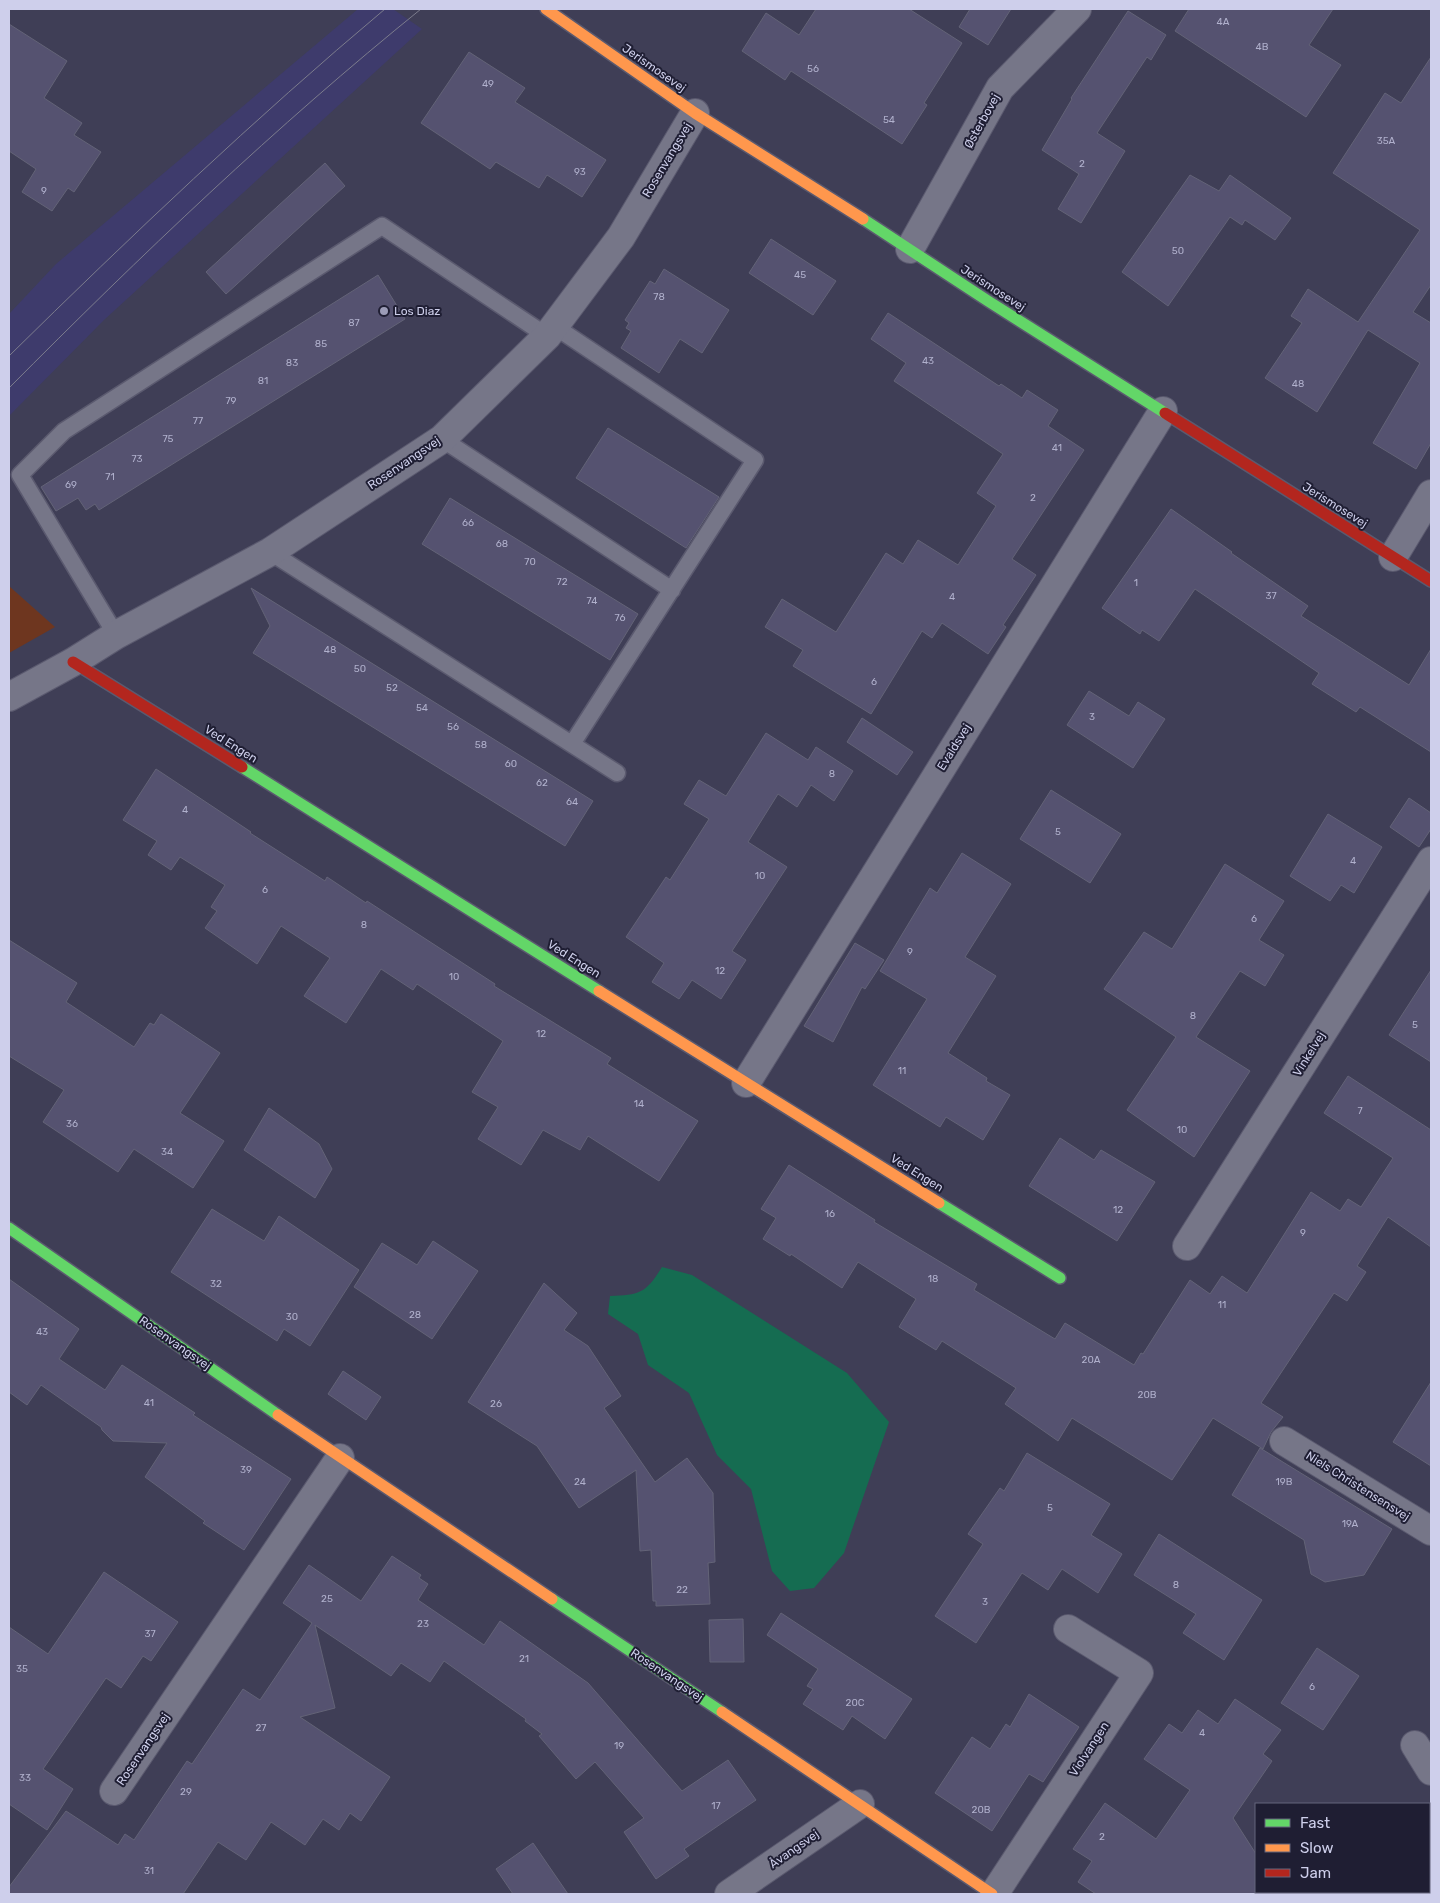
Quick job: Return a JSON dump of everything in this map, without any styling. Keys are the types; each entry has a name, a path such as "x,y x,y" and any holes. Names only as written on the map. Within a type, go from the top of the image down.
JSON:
{"street":[{"name":"Jerismosevej","path":"546,9 695,113 1431,582"},
{"name":"Østerbovej","path":"910,249 1000,88 1077,9"},
{"name":"Rosenvangsvej","path":"9,697 73,662 116,635 270,552 442,439 550,331 621,237 695,113"},
{"name":"Evaldsvej","path":"746,1083 1163,411"},
{"path":"1394,557 1431,494"},
{"name":"Ved Engen","path":"73,662 1060,1278"},
{"name":"Vinkelvej","path":"1187,1246 1431,861"},
{"name":"Rosenvangsvej","path":"9,1228 340,1458 993,1894"},
{"name":"Niels Christensensvej","path":"1284,1440 1431,1531"},
{"name":"Rosenvangsvej","path":"114,1791 340,1458"},
{"name":"Violvangen","path":"993,1894 1139,1673 1068,1629"},
{"path":"1415,1745 1431,1771"},
{"name":"Åvangsvej","path":"729,1894 860,1804"}],"lane":[{"path":"116,635 20,475 64,431 382,226 755,460 572,744"},
{"path":"442,439 672,590"},
{"path":"270,552 618,773"}],"shaded area":[{"path":"358,9 393,9 422,29 104,320 9,416 9,314 56,264"},
{"path":"9,586 55,627 9,653"},
{"path":"662,1267 692,1275 847,1373 889,1422 844,1553 814,1588 790,1591 772,1571 751,1489 717,1455 689,1393 648,1365 638,1334 608,1314 610,1296 629,1295 641,1291 651,1282"}],"building":[{"path":"816,9 909,9 962,43 924,103 927,105 902,144 791,71 785,80 742,51 766,13 799,35"},
{"path":"970,9 1011,9 988,45 959,27"},
{"path":"1189,9 1333,9 1309,45 1341,65 1306,117 1175,31"},
{"path":"1128,11 1166,35 1151,60 1147,57 1097,133 1125,151 1081,223 1058,209 1079,174 1042,150 1071,98"},
{"path":"9,24 67,61 44,98 82,123 74,135 101,152 74,192 68,188 52,211 22,192 36,169 9,151"},
{"path":"469,52 525,88 515,102 606,160 582,197 547,175 539,188 496,162 490,169 421,123"},
{"path":"1431,57 1431,285 1413,312 1431,323 1431,443 1416,469 1373,443 1420,363 1368,330 1317,412 1265,378 1302,323 1291,316 1308,289 1358,322 1420,230 1333,173 1385,93 1401,103"},
{"path":"325,163 345,186 226,294 206,272"},
{"path":"1190,175 1219,191 1230,175 1291,218 1275,240 1245,220 1242,225 1230,217 1168,306 1122,272"},
{"path":"771,239 836,281 813,315 749,273"},
{"path":"664,269 729,310 702,353 680,339 659,373 621,348 631,331 626,328 629,323 625,320 650,281 655,284"},
{"path":"378,275 405,319 99,510 95,504 86,510 78,498 56,511 41,487"},
{"path":"888,313 999,386 1001,384 1022,398 1027,390 1058,410 1048,426 1084,450 1012,559 1036,575 1003,625 1006,627 988,654 942,623 932,638 922,631 871,714 793,666 803,650 765,627 782,599 836,632 886,553 903,564 918,540 958,565 996,506 977,493 1003,454 894,381 906,363 871,339"},
{"path":"608,428 719,497 686,548 576,478"},
{"path":"450,498 638,614 610,660 422,544"},
{"path":"1171,509 1308,606 1301,616 1409,685 1431,649 1431,752 1360,707 1356,712 1312,684 1319,673 1195,589 1159,641 1142,630 1140,634 1102,608"},
{"path":"251,588 593,801 565,846 253,653 270,626"},
{"path":"1089,691 1129,716 1138,702 1165,719 1133,768 1067,725"},
{"path":"862,718 913,752 897,775 847,742"},
{"path":"766,733 808,760 816,747 853,771 834,801 811,785 797,807 778,794 748,842 787,867 732,951 746,960 721,999 692,980 679,999 652,982 664,963 626,937 666,877 670,880 709,819 684,804 699,780 726,796"},
{"path":"156,769 325,881 327,877 366,903 367,901 495,984 494,986 611,1058 607,1064 698,1121 659,1181 588,1136 580,1150 543,1130 521,1165 478,1139 498,1107 472,1092 503,1041 417,984 413,990 381,969 346,1023 304,996 330,958 281,926 257,964 205,928 217,911 211,907 225,885 180,857 171,870 148,855 157,841 123,820"},
{"path":"1051,790 1121,834 1090,883 1020,839"},
{"path":"1409,798 1431,813 1431,829 1419,847 1390,827"},
{"path":"1328,814 1382,847 1354,893 1341,885 1330,901 1290,876"},
{"path":"962,853 1011,884 965,957 996,976 948,1053 987,1078 986,1081 1010,1095 983,1140 946,1117 940,1127 873,1085 927,999 880,971 930,888 937,893"},
{"path":"1225,864 1284,901 1259,940 1284,955 1265,986 1240,971 1196,1037 1250,1071 1194,1157 1127,1110 1176,1037 1104,989 1144,932 1172,949"},
{"path":"9,940 77,983 66,1002 134,1047 150,1023 154,1025 161,1014 220,1053 180,1113 224,1141 193,1188 134,1149 118,1172 43,1122 64,1090 9,1056"},
{"path":"855,943 884,960 865,989 862,987 833,1042 804,1026"},
{"path":"1431,970 1431,1062 1389,1035"},
{"path":"1348,1076 1431,1130 1431,1247 1388,1217 1357,1266 1366,1272 1347,1301 1334,1293 1261,1403 1283,1417 1271,1432 1263,1449 1213,1418 1172,1480 1072,1418 1058,1441 1005,1404 1016,1388 942,1341 936,1350 899,1327 916,1299 858,1262 842,1288 791,1254 790,1256 763,1239 776,1218 761,1209 789,1165 875,1220 874,1222 977,1284 974,1290 1055,1339 1065,1323 1134,1365 1190,1280 1210,1294 1222,1276 1247,1293 1311,1192 1340,1211 1348,1199 1361,1207 1393,1158 1324,1113"},
{"path":"269,1108 319,1144 332,1169 315,1198 244,1150"},
{"path":"1060,1138 1094,1160 1101,1150 1155,1182 1117,1241 1029,1186"},
{"path":"212,1209 264,1241 279,1216 359,1270 310,1346 284,1329 277,1341 171,1272"},
{"path":"433,1241 478,1271 432,1339 354,1287 382,1243 417,1265"},
{"path":"9,1279 79,1329 59,1359 105,1390 122,1365 195,1413 193,1415 291,1479 244,1550 203,1523 205,1521 145,1477 167,1443 113,1441 101,1427 41,1385 27,1405 9,1392"},
{"path":"544,1283 577,1313 564,1330 588,1346 621,1396 604,1408 655,1482 687,1458 713,1493 715,1562 708,1563 710,1604 656,1606 656,1601 653,1601 651,1550 640,1551 636,1470 579,1508 537,1446 468,1402"},
{"path":"343,1371 381,1397 366,1420 328,1394"},
{"path":"1431,1382 1431,1466 1393,1442"},
{"path":"1260,1448 1392,1529 1364,1575 1325,1582 1311,1574 1304,1540 1232,1495"},
{"path":"1027,1453 1110,1504 1091,1535 1122,1554 1098,1593 1062,1569 1048,1590 1022,1573 976,1643 935,1616 983,1544 968,1534 1000,1488 1004,1491"},
{"path":"1159,1534 1262,1600 1224,1660 1183,1633 1196,1614 1134,1575"},
{"path":"392,1556 421,1575 419,1578 428,1584 418,1600 484,1645 500,1621 588,1683 682,1791 728,1760 756,1800 684,1849 689,1856 656,1879 624,1832 644,1818 595,1762 576,1779 539,1736 542,1734 525,1721 526,1719 444,1661 430,1682 401,1663 391,1676 315,1625 335,1708 300,1717 390,1777 361,1821 350,1813 339,1830 323,1819 305,1845 271,1822 246,1860 218,1842 183,1894 9,1894 9,1887 66,1811 118,1845 125,1834 134,1840 187,1761 192,1764 243,1689 260,1700 312,1623 283,1603 309,1565 361,1601"},
{"path":"104,1572 178,1622 151,1661 143,1656 121,1688 106,1678 43,1769 73,1789 47,1830 9,1804 9,1627 48,1654"},
{"path":"781,1613 912,1699 885,1739 852,1716 843,1730 803,1704 813,1689 807,1686 818,1669 767,1635"},
{"path":"743,1619 744,1662 710,1662 709,1620"},
{"path":"1317,1648 1359,1676 1323,1730 1281,1703"},
{"path":"1029,1694 1079,1727 1043,1782 1029,1774 992,1831 935,1793 972,1737 990,1749 1006,1724 1010,1727"},
{"path":"1235,1699 1281,1730 1263,1754 1272,1761 1233,1818 1255,1852 1256,1894 1096,1894 1078,1882 1092,1861 1073,1849 1105,1803 1156,1839 1190,1790 1144,1759 1169,1724 1182,1733 1198,1710 1218,1724"},
{"path":"533,1843 568,1894 513,1894 496,1869"}],"tram line":[{"path":"9,356 194,179 288,93 385,9"},
{"path":"9,388 159,241 261,146 367,53 421,9"}],"traffic: fast":[{"path":"863,219 1165,413"},
{"path":"242,767 599,991"},
{"path":"939,1203 1060,1278"},
{"path":"9,1228 278,1415"},
{"path":"552,1599 722,1712"}],"traffic: slow":[{"path":"546,9 695,113 863,219"},
{"path":"599,991 939,1203"},
{"path":"278,1415 552,1599"},
{"path":"722,1712 992,1894"}],"traffic: jam":[{"path":"1165,413 1431,581"},
{"path":"73,662 242,767"}],"place":[{"name":"Los Diaz","path":"384,311"}]}
